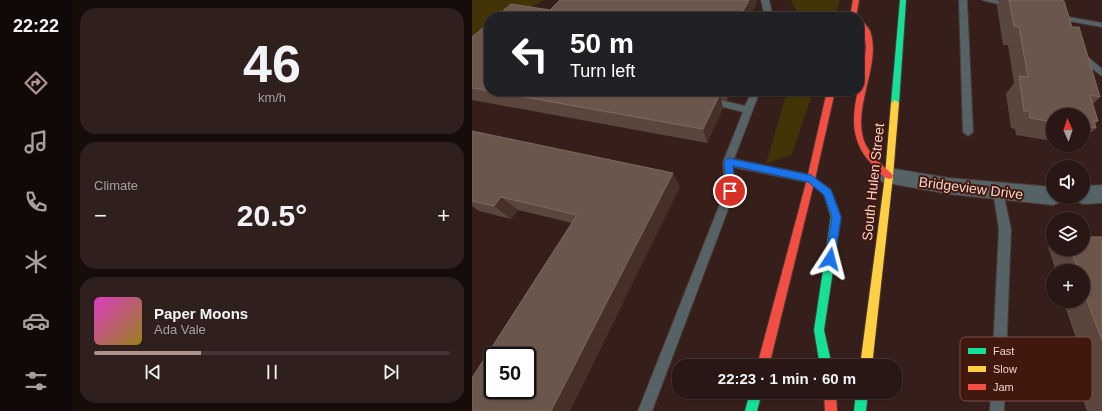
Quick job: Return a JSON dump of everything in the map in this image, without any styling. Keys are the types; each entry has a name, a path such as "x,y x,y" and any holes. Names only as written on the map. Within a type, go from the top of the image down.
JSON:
{"main road":[{"path":"855,12 856,0"},
{"name":"South Hulen Street","path":"867,359 889,176 903,0"},
{"path":"864,25 870,46 864,74"},
{"path":"765,359 811,179 830,96"},
{"path":"859,96 857,106 857,135 868,155 889,176"},
{"path":"811,179 828,193 836,217 819,330 825,359"},
{"path":"751,411 754,399"},
{"path":"830,399 831,411"},
{"path":"860,411 861,399"}],"street":[{"name":"Bridgeview Drive","path":"889,176 949,186 1046,195"},
{"path":"1090,195 1102,194"}],"lane":[{"path":"765,0 768,12"},
{"path":"964,0 968,132"},
{"path":"986,0 1018,8"},
{"path":"1046,14 1060,18 1102,25"},
{"path":"1060,18 1067,29"},
{"path":"1075,41 1085,59 1102,74"},
{"path":"645,411 730,191 728,162 754,96"},
{"path":"698,97 748,110"},
{"path":"728,162 811,179"},
{"path":"998,192 1005,230 1000,337"},
{"path":"996,401 996,411"}],"shaded area":[{"path":"472,0 544,0 523,12 484,12 484,38 472,49"},
{"path":"791,0 840,0 836,12 797,12"},
{"path":"786,96 811,96 792,154 766,164"}],"building":[{"path":"560,0 749,0 743,12 502,12 511,4 550,10"},
{"path":"1009,0 1064,1 1072,27 1079,27 1100,97 1090,95 1098,121 1094,121 1096,128 1090,127 1090,108 1046,108 1046,121 1030,118 1029,111 1024,111 1019,76 1028,77 1019,27 1014,26"},
{"path":"484,27 484,90 472,88 472,37"},
{"path":"519,96 719,96 703,129"},
{"path":"472,131 673,173 551,411 472,411 472,378 484,359 484,399 536,399 536,347 492,347 577,215 501,197 494,206 472,201"},
{"path":"1090,237 1102,237 1102,340 1090,308 1090,264 1076,264 1073,256 1090,256"}],"traffic: fast":[{"path":"895,103 903,0"},
{"path":"811,179 828,193 836,217 819,330 825,359"},
{"path":"751,411 754,399"},
{"path":"860,411 861,399"}],"traffic: slow":[{"path":"867,359 889,176 895,103"}],"traffic: jam":[{"path":"854,12 856,0"},
{"path":"864,27 867,31 869,45 864,79"},
{"path":"765,359 811,179 830,96"},
{"path":"861,96 857,127 860,141 869,156 889,176"},
{"path":"830,399 831,411"}],"route":[{"path":"730,191 728,162 811,179 828,193 836,217 830,259"}]}
